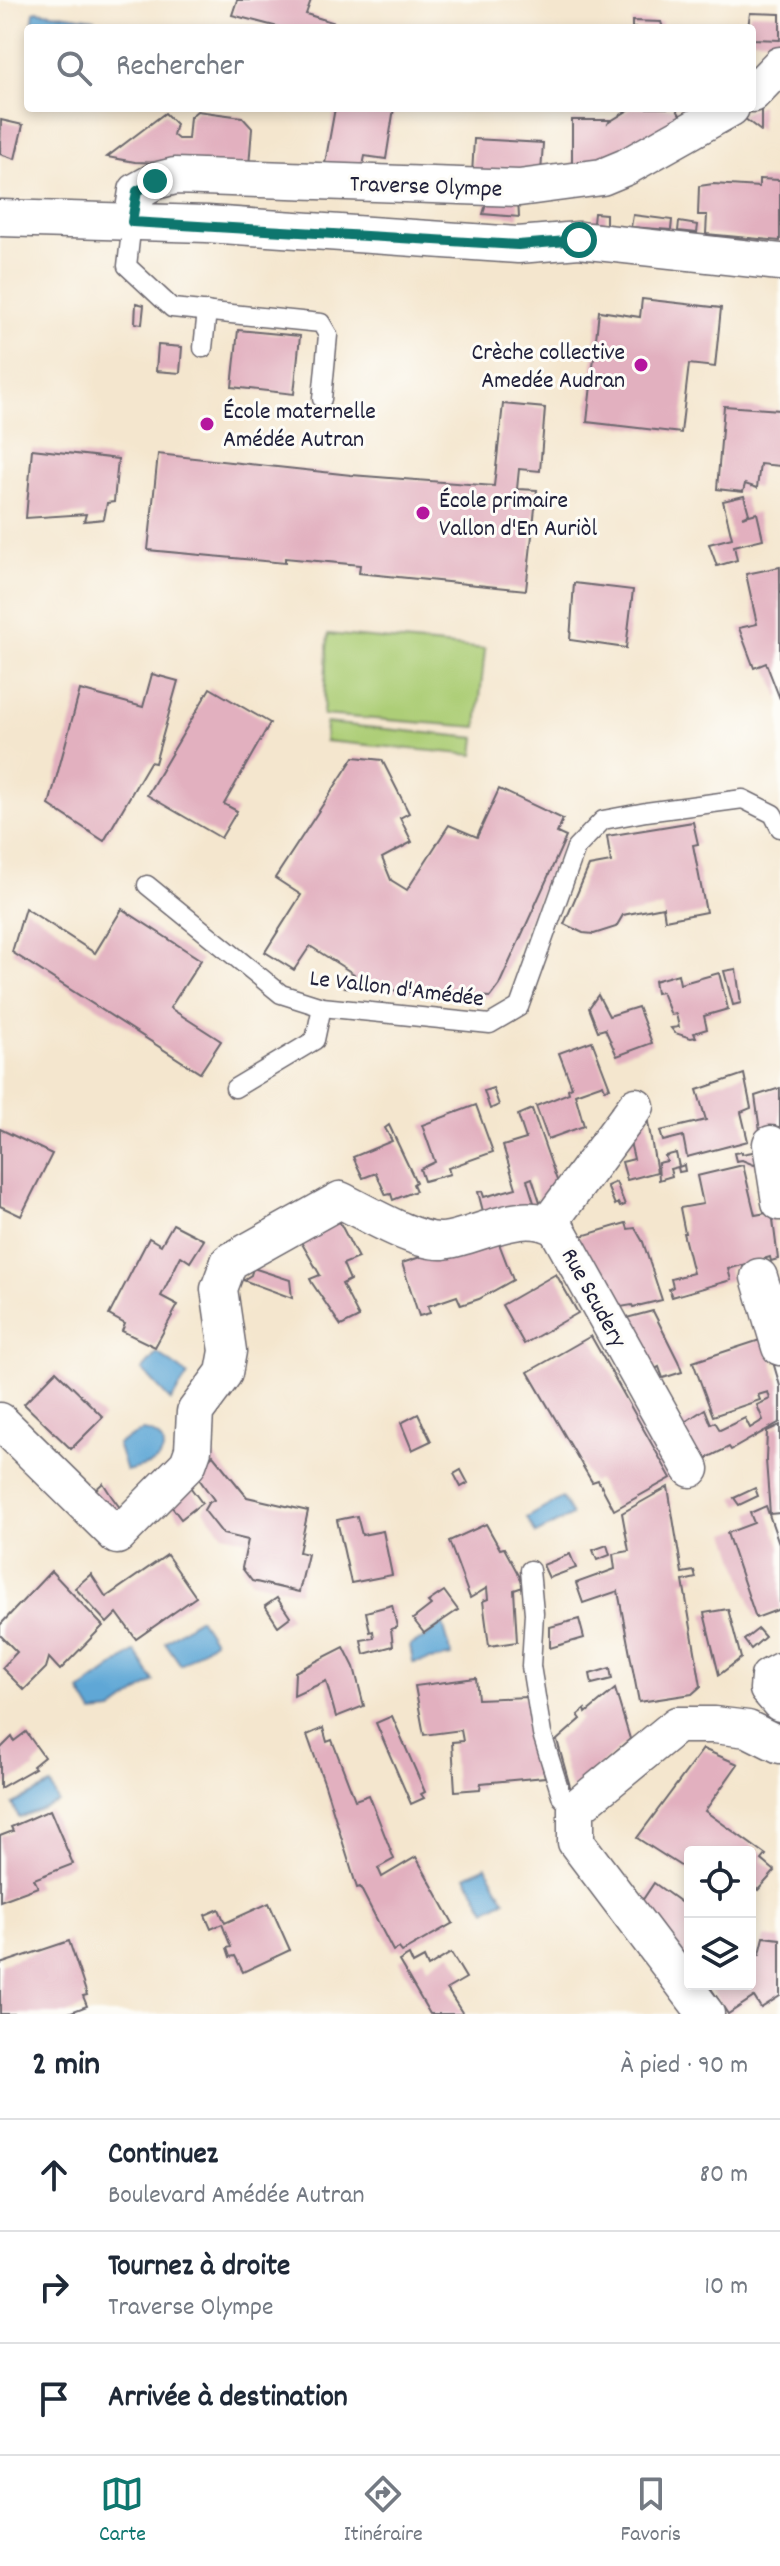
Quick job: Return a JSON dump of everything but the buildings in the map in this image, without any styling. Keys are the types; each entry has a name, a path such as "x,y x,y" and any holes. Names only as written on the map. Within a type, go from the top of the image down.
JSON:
{"street":[{"path":"756,90 780,65"},
{"name":"Traverse Olympe","path":"132,222 137,191 155,181 175,176 519,188 602,177 626,167 724,112"},
{"path":"0,218 132,222 518,245 579,240 780,262"},
{"path":"549,1223 636,1106"},
{"path":"771,1144 780,1202"},
{"name":"Rue Scudery","path":"0,1421 117,1536 188,1464 193,1450 195,1412 224,1373 228,1351 219,1289 229,1262 340,1200 412,1235 442,1241 512,1221 549,1223 557,1229 691,1469"},
{"path":"759,1277 780,1347"},
{"path":"780,1671 769,1677 768,1689 780,1703"},
{"path":"706,2014 576,1842 576,1808 677,1725 748,1729 780,1745"}],"lane":[{"path":"132,222 127,266 172,308 321,323 328,335 322,399"},
{"path":"203,348 207,311"},
{"name":"Le Vallon d'Amédée","path":"147,885 281,994 322,1007 490,1024 519,1007 576,848 603,820 743,799 773,814 780,828"},
{"path":"235,1088 315,1040 322,1007"},
{"path":"530,1570 534,1613 531,1666 542,1734 562,1798 576,1808"}],"green space":[{"path":"328,634 485,649 477,727 323,715"},
{"path":"326,723 476,738 474,755 325,741"}],"water":[{"path":"34,12 94,19 97,23 32,24"},
{"path":"157,1353 188,1375 171,1401 142,1370"},
{"path":"142,1431 159,1438 162,1453 153,1463 126,1471 117,1444"},
{"path":"562,1498 572,1515 536,1534 527,1518"},
{"path":"199,1618 214,1641 181,1665 165,1642"},
{"path":"443,1624 452,1656 413,1663 410,1645"},
{"path":"135,1651 154,1681 112,1711 93,1713 80,1691"},
{"path":"51,1785 58,1802 19,1818 13,1804"},
{"path":"486,1866 505,1900 486,1910 466,1876"}],"place":[{"name":"Crèche collective Amedée Audran","path":"641,365"},
{"name":"École maternelle Amédée Autran","path":"207,424"},
{"name":"École primaire Vallon d'En Auriòl","path":"423,513"}],"route":[{"path":"155,181 137,191 132,222 207,224 518,245 579,240"}]}
